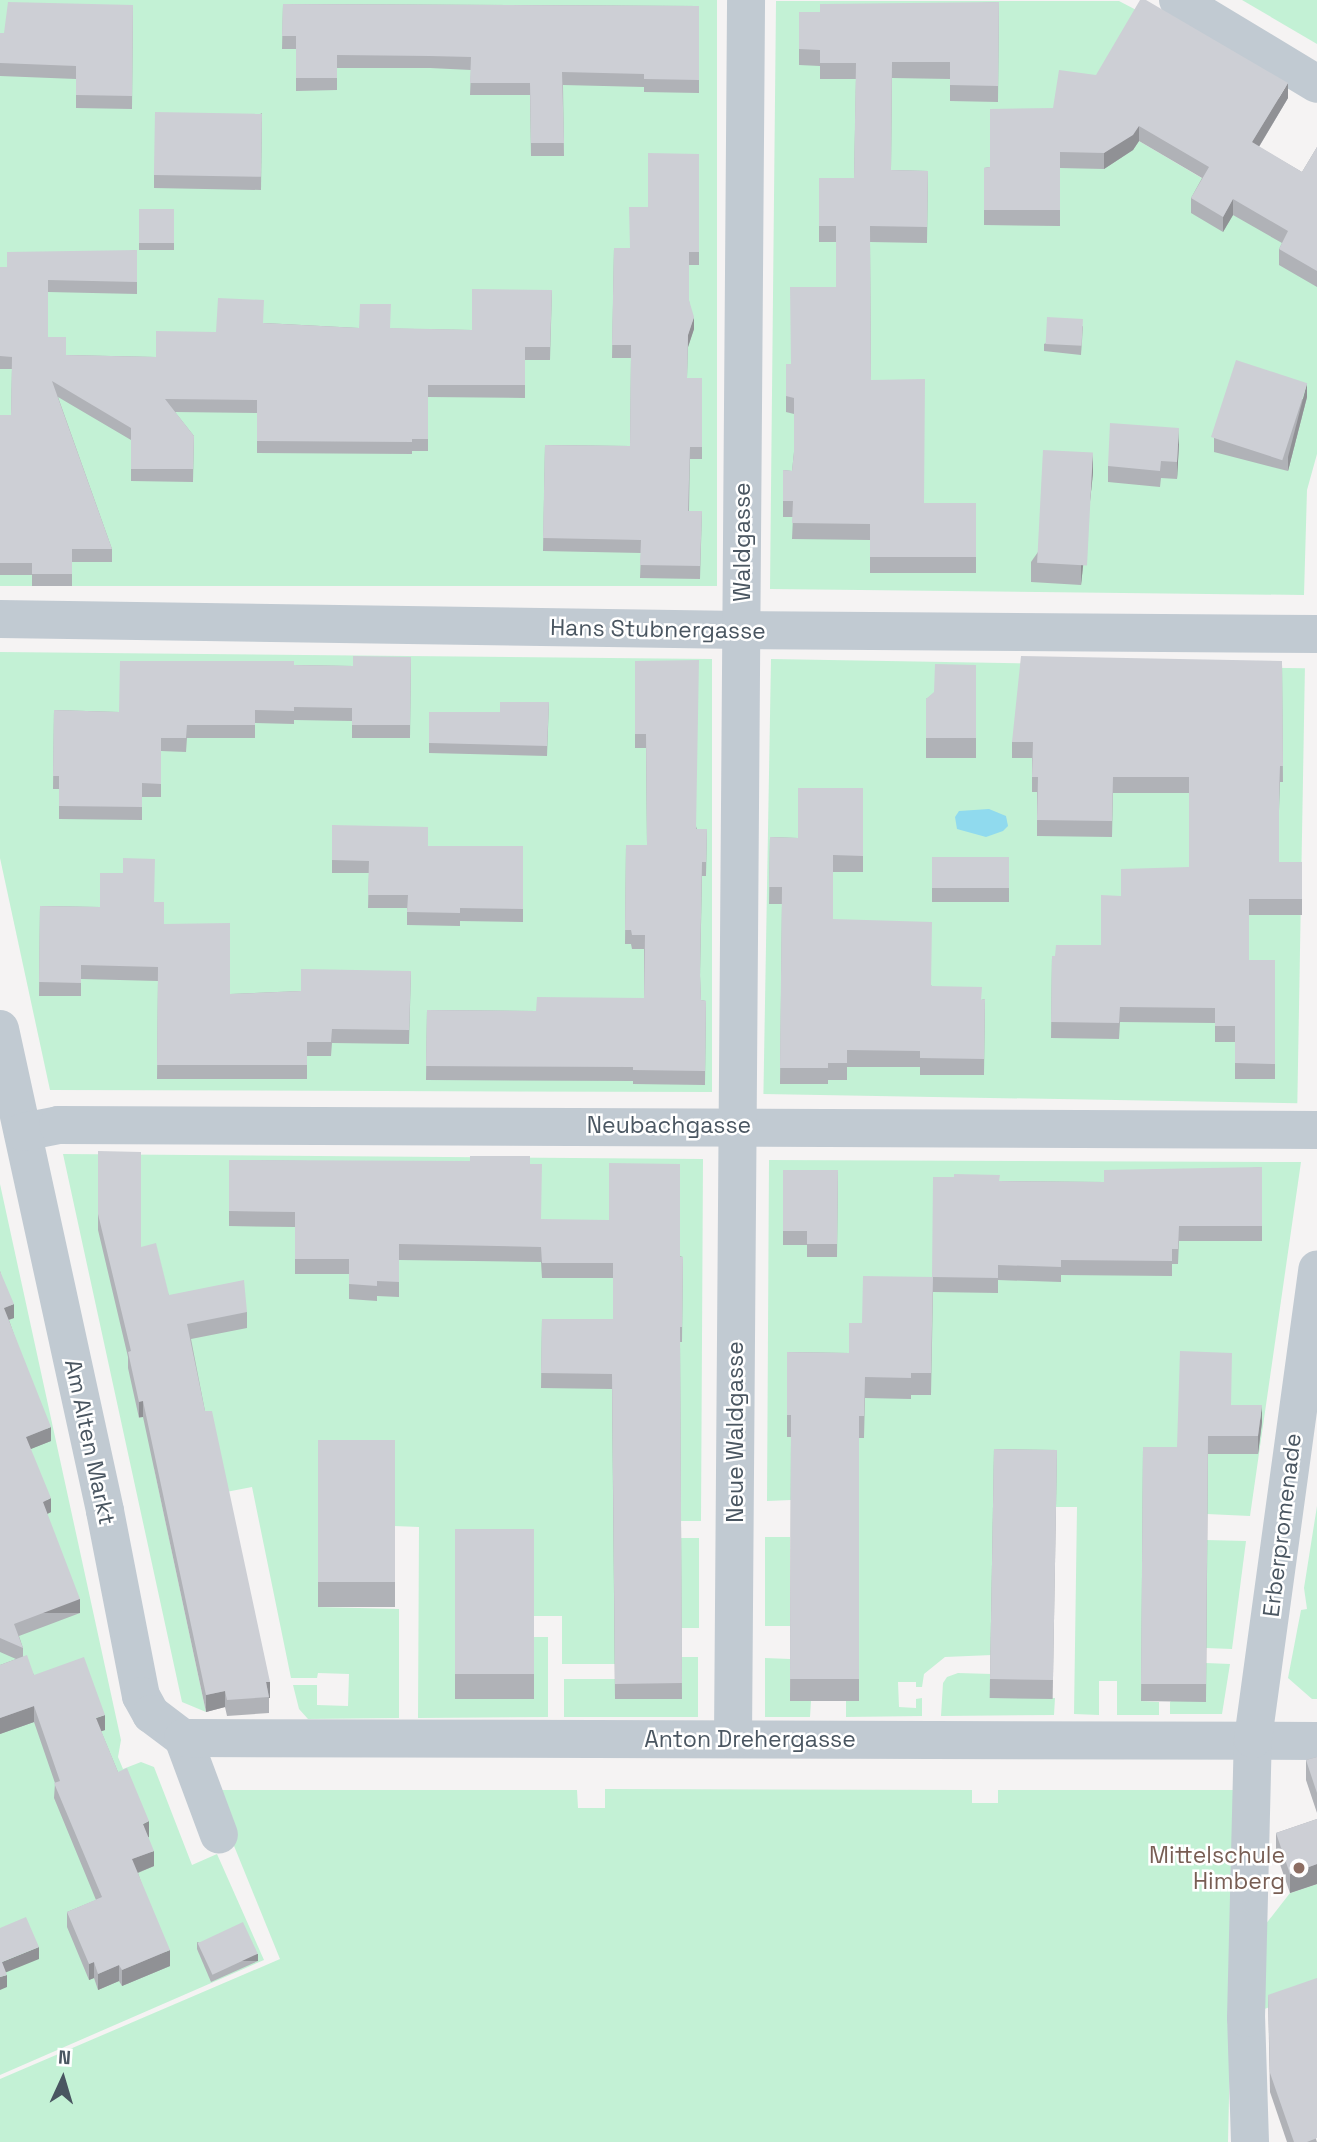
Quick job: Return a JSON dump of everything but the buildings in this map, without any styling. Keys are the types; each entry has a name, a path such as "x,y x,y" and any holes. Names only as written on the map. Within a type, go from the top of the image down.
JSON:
{"street":[{"name":"Waldgasse","path":"737,1125 746,0"},
{"path":"1178,0 1317,83"},
{"name":"Hans Stubnergasse","path":"0,619 741,630 1317,634"},
{"name":"Am Alten Markt","path":"0,1029 105,1511 141,1696 151,1714 166,1729 183,1738"},
{"name":"Neubachgasse","path":"23,1132 58,1125 737,1125 1317,1130"},
{"name":"Neue Waldgasse","path":"733,1739 737,1125"},
{"name":"Erberpromenade","path":"1250,2142 1246,2018 1253,1739 1307,1403 1317,1269"},
{"path":"183,1738 219,1835"},
{"name":"Anton Drehergasse","path":"183,1738 1317,1741"}],"green space":[{"path":"0,0 717,0 717,586 0,586"},
{"path":"1242,0 1317,0 1317,44"},
{"path":"776,1 1119,1 1142,13 1139,141 1317,246 1317,454 1307,490 1304,595 770,589"},
{"path":"0,652 712,659 712,1092 50,1090 0,858"},
{"path":"771,659 1305,668 1297,1103 763,1094"},
{"path":"63,1154 703,1159 701,1521 681,1521 680,1467 615,1664 562,1664 562,1616 534,1616 534,1637 548,1637 548,1717 418,1718 419,1527 394,1526 318,1607 399,1609 399,1718 308,1719 299,1709 293,1685 317,1685 317,1705 348,1706 349,1674 318,1673 317,1678 291,1678 252,1487 226,1492 154,1468 206,1712 182,1702"},
{"path":"769,1160 1301,1162 1250,1516 1207,1514 1141,1701 1159,1702 1159,1715 1117,1715 1117,1681 1099,1681 1099,1715 1074,1714 1077,1507 1056,1507 994,1469 992,1655 945,1657 924,1674 922,1687 916,1687 916,1682 898,1682 899,1707 916,1708 916,1699 922,1698 922,1716 846,1717 846,1701 791,1466 791,1500 767,1501"},
{"path":"0,1184 121,1740 118,1757 123,1769 141,1762 154,1767 192,1865 217,1854 264,1960 0,2075"},
{"path":"1317,1506 1317,1699 1312,1699 1288,1678 1301,1610 1307,1609 1304,1588"},
{"path":"765,1537 790,1537 790,1626 765,1626"},
{"path":"681,1538 699,1538 699,1628 681,1628"},
{"path":"1206,1540 1246,1541 1232,1649 1206,1648"},
{"path":"681,1657 698,1657 698,1717 564,1717 564,1679 615,1679"},
{"path":"765,1658 790,1659 790,1700 811,1701 810,1717 765,1717"},
{"path":"1206,1663 1230,1664 1222,1714 1170,1714 1170,1702"},
{"path":"958,1673 992,1674 992,1698 1055,1698 1054,1715 941,1716 943,1683 947,1677"},
{"path":"605,1789 972,1790 972,1803 998,1803 998,1790 1236,1790 1228,2142 0,2142 0,2079 280,1959 217,1804 222,1790 577,1790 578,1808 605,1808"},
{"path":"1317,1884 1317,1997 1314,1991 1256,2012 1258,1934 1290,1893"}],"water":[{"path":"989,809 1006,816 1008,826 1003,831 986,837 957,829 955,817 959,811"}],"place":[{"name":"Mittelschule Himberg","path":"1299,1868"}]}
